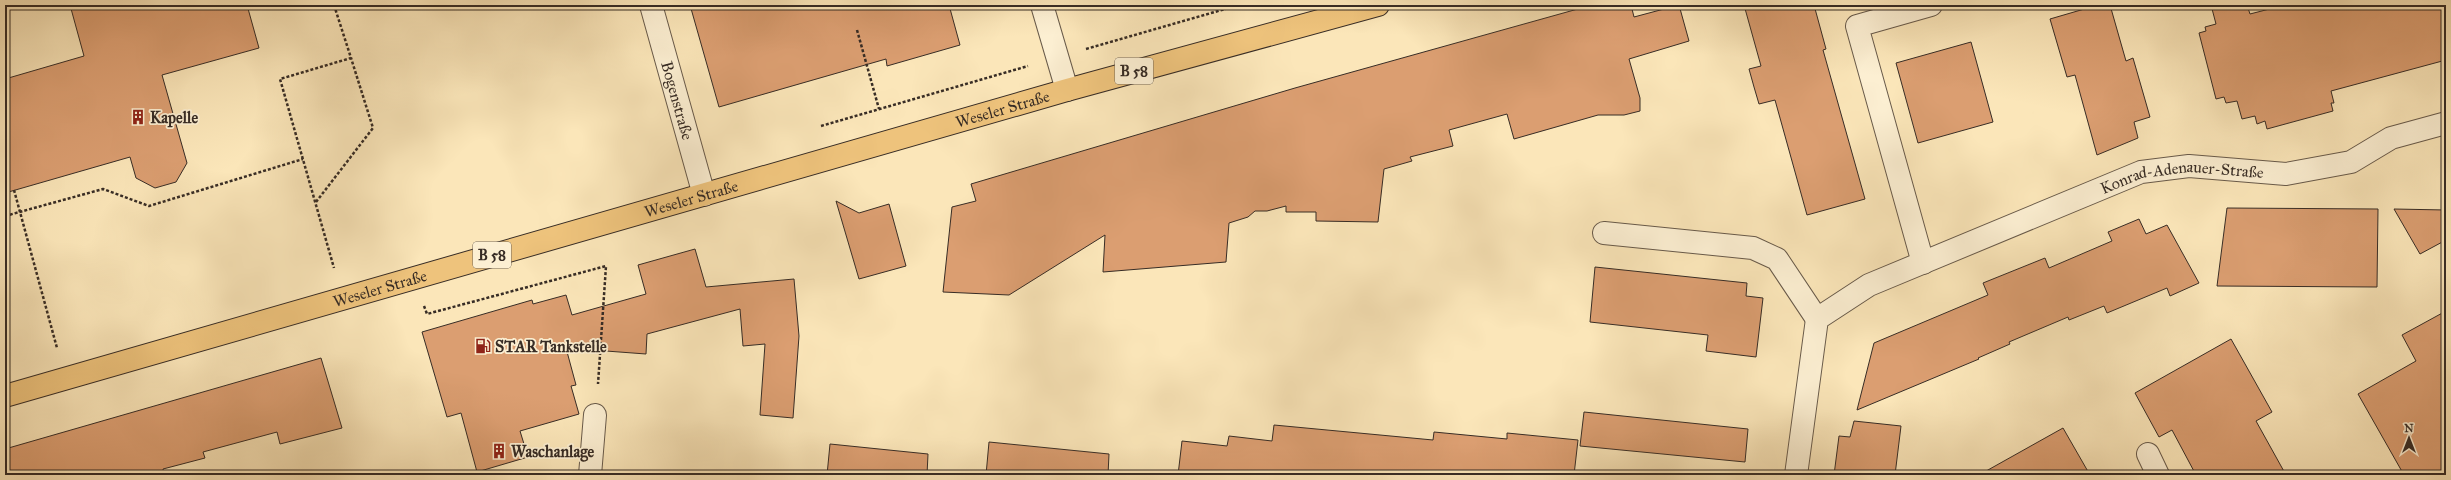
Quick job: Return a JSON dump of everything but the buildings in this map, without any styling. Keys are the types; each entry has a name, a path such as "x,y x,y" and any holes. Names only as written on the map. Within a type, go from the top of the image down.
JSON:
{"main road":[{"name":"Weseler Straße","path":"5,396 1066,90 1378,5"}],"street":[{"name":"Bogenstraße","path":"651,5 704,195"},
{"path":"1042,5 1066,90"},
{"path":"1923,263 1857,26 1931,5"},
{"name":"Konrad-Adenauer-Straße","path":"1817,319 1869,285 2141,172 2189,166 2286,174 2351,162 2391,138 2446,123"},
{"path":"1604,233 1753,248 1777,259 1817,319 1796,475"},
{"path":"590,475 595,415"},
{"path":"2148,454 2158,475"}],"path":[{"path":"315,202 373,128 334,5"},
{"path":"857,30 879,109"},
{"path":"334,268 280,79 351,58"},
{"path":"5,216 103,189 149,206 303,159"},
{"path":"14,190 57,348"},
{"path":"415,278 427,314 606,266 595,415"}],"place":[{"name":"Kapelle","path":"138,117"},
{"name":"STAR Tankstelle","path":"483,346"},
{"name":"Waschanlage","path":"499,451"}]}
